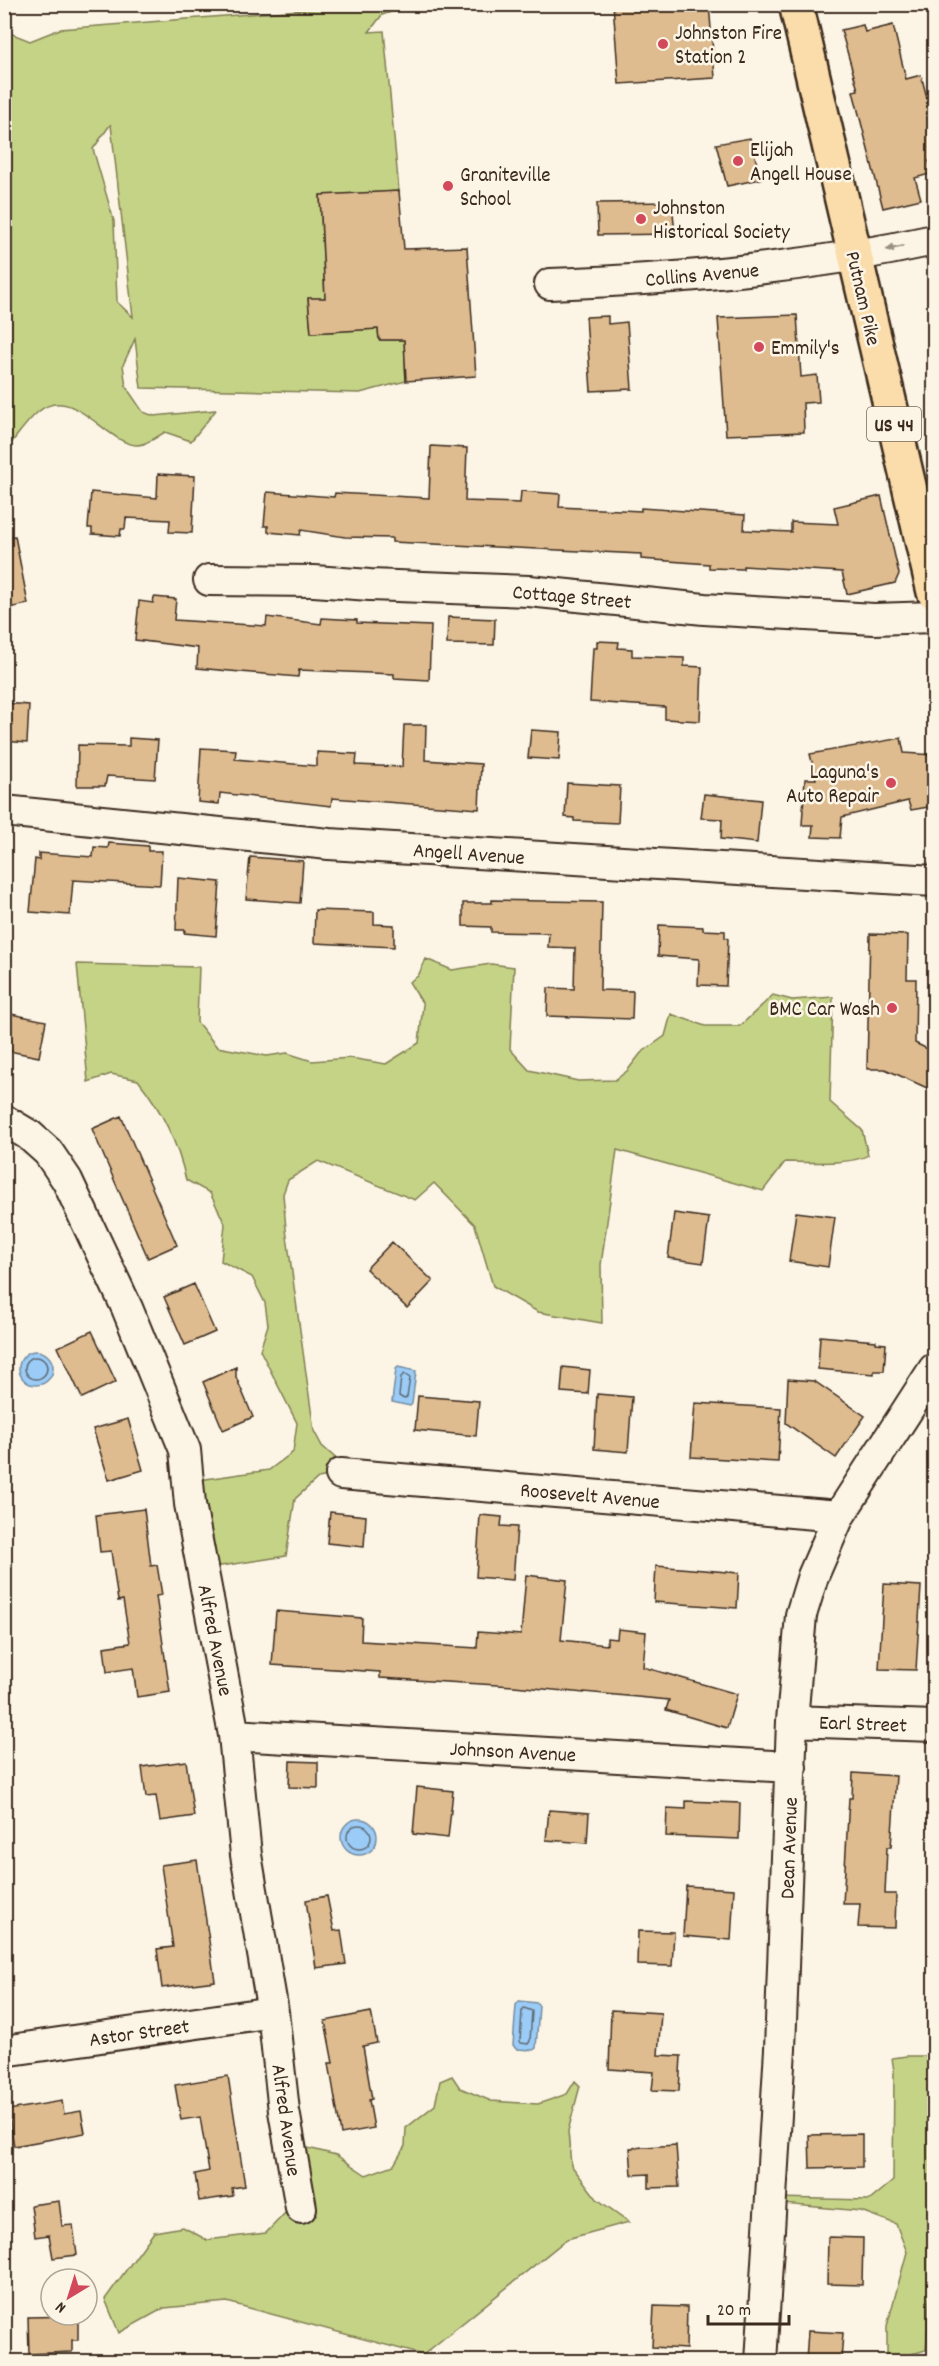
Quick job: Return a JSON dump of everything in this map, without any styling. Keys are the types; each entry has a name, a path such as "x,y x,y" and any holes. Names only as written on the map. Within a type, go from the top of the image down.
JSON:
{"main road":[{"name":"Putnam Pike","path":"796,4 934,592"}],"street":[{"name":"Collins Avenue","path":"550,284 650,280 749,271 855,256 934,240"},
{"name":"Cottage Street","path":"209,580 314,580 369,585 529,591 715,609 874,619 934,617"},
{"name":"Angell Avenue","path":"4,811 329,844 934,881"},
{"name":"Alfred Avenue","path":"4,1120 29,1135 48,1152 67,1180 131,1318 185,1450 190,1503 234,1735 246,1855 273,2012 284,2111 301,2208"},
{"name":"Dean Avenue","path":"761,2361 780,2049 792,1721 801,1615 813,1576 839,1516 934,1369"},
{"name":"Roosevelt Avenue","path":"341,1474 839,1516"},
{"name":"Earl Street","path":"792,1721 934,1726"},
{"name":"Johnson Avenue","path":"234,1735 791,1767"},
{"name":"Astor Street","path":"4,2050 273,2012"}],"green space":[{"path":"363,5 412,5 382,15 369,32 384,31 399,191 320,196 325,298 308,299 311,333 378,329 379,340 404,340 406,381 360,393 141,388 135,339 123,365 126,387 143,412 154,416 216,410 191,441 165,432 147,443 136,445 112,434 76,408 63,404 51,405 33,416 5,451 5,31 30,41 60,29","holes":["111,125 133,317 117,302 114,221 93,149"]},
{"path":"426,959 452,970 491,964 514,967 510,1049 529,1070 578,1081 615,1080 627,1071 641,1053 665,1036 671,1014 705,1026 740,1026 773,995 792,1000 833,997 830,1102 862,1130 868,1155 840,1162 785,1162 763,1191 617,1150 601,1265 602,1323 538,1312 493,1286 475,1225 434,1183 415,1200 318,1161 288,1180 283,1194 286,1229 314,1431 322,1446 351,1472 318,1478 295,1499 286,1556 221,1566 210,1564 199,1480 269,1470 293,1452 297,1423 260,1350 268,1325 265,1303 252,1277 221,1261 225,1224 210,1193 186,1180 168,1127 138,1080 111,1074 88,1082 77,964 199,967 197,1022 217,1047 267,1056 287,1053 312,1061 350,1058 386,1064 419,1043 423,1004 409,982 418,976"},
{"path":"934,2056 934,2289 930,2293 926,2350 887,2361 887,2326 907,2252 896,2224 861,2211 771,2203 775,2198 870,2200 893,2181 894,2071 892,2058"},
{"path":"452,2076 460,2088 491,2101 538,2104 567,2094 575,2081 580,2086 568,2131 571,2165 597,2199 629,2222 567,2239 423,2355 227,2302 164,2308 119,2333 105,2299 154,2232 183,2227 207,2240 266,2233 303,2194 296,2145 336,2155 366,2175 394,2165 405,2146 406,2128 435,2105 440,2081"}],"water":[{"path":"36,1351 48,1356 53,1368 48,1380 36,1385 24,1380 19,1368 24,1356"},
{"path":"398,1367 416,1371 410,1406 392,1402"},
{"path":"359,1819 372,1824 377,1837 372,1850 359,1855 346,1850 341,1837 346,1824"},
{"path":"519,2001 537,2003 539,2006 536,2048 533,2050 516,2049 513,2045 516,2005"}],"building":[{"path":"613,4 709,4 715,78 619,84"},
{"path":"863,25 865,32 893,25 906,79 921,75 931,113 927,114 934,142 934,160 929,161 933,173 915,178 921,199 883,208 853,91 858,90 841,30"},
{"name":"Elijah Angell House","path":"750,138 761,179 727,186 716,144"},
{"name":"Graniteville School","path":"399,191 404,249 467,247 476,376 406,381 404,340 379,340 378,329 311,333 308,298 325,298 320,195"},
{"name":"Johnston Historical Society","path":"672,202 675,234 598,235 597,203"},
{"name":"Emmily's","path":"797,315 801,377 817,375 819,402 803,403 804,432 726,435 718,318"},
{"path":"608,316 608,324 627,322 632,389 591,391 586,317"},
{"path":"431,446 467,448 465,501 520,503 521,491 560,494 559,507 641,511 641,508 745,515 744,530 791,532 791,522 838,524 834,507 881,496 899,574 895,583 847,594 842,572 743,566 743,569 709,568 709,564 641,559 641,554 392,542 392,538 345,537 301,530 300,535 268,532 268,526 264,526 267,492 334,497 335,493 429,498"},
{"path":"158,474 195,476 192,533 169,532 170,520 126,518 125,529 121,529 120,536 92,534 92,528 88,528 91,492 157,498"},
{"path":"15,536 28,604 4,609 4,537"},
{"path":"154,597 176,599 174,620 266,626 267,617 321,624 322,618 357,620 357,623 431,626 429,680 394,678 394,674 299,670 298,677 197,668 198,648 135,640 139,601 153,603"},
{"path":"448,617 495,619 494,645 447,644"},
{"path":"597,641 619,642 618,648 632,649 632,656 684,658 684,666 702,667 700,721 665,719 665,707 590,702 593,648 597,648"},
{"path":"4,703 29,705 27,743 4,741"},
{"path":"404,725 426,725 425,760 481,764 479,809 332,798 331,806 220,793 219,804 198,802 201,748 236,750 235,759 317,766 317,752 357,754 356,765 402,767"},
{"path":"531,730 561,732 559,760 528,758"},
{"path":"129,738 158,740 155,779 107,776 105,786 77,786 78,745 129,746"},
{"name":"Laguna's Auto Repair","path":"901,738 904,753 934,755 934,806 911,810 908,801 842,817 840,838 812,837 813,825 802,825 805,779 816,779 810,754"},
{"path":"567,783 620,786 618,823 574,821 574,818 565,817"},
{"path":"704,794 761,800 757,843 721,839 722,819 701,818"},
{"path":"109,843 148,846 148,851 162,851 160,885 73,880 70,915 30,912 35,859 39,860 39,853 93,857 94,847 108,848"},
{"path":"250,857 303,861 300,903 246,899"},
{"path":"178,878 220,882 216,936 176,930"},
{"path":"492,900 602,902 600,990 633,991 632,1019 547,1016 548,988 574,989 575,948 548,947 549,933 491,932 491,927 463,926 463,903 492,903"},
{"path":"315,910 374,912 374,924 394,925 394,947 314,943"},
{"path":"659,925 703,927 703,930 725,931 725,937 728,939 726,986 698,985 699,959 658,956"},
{"name":"BMC Car Wash","path":"870,934 908,935 907,979 916,979 915,1043 934,1052 934,1091 885,1069 867,1069"},
{"path":"11,1014 46,1021 39,1057 4,1050"},
{"path":"121,1116 177,1245 148,1258 92,1129"},
{"path":"796,1212 835,1217 828,1267 789,1261"},
{"path":"674,1213 709,1218 703,1263 668,1258"},
{"path":"392,1242 433,1281 407,1308 366,1269"},
{"path":"194,1284 215,1332 185,1345 164,1297"},
{"path":"92,1331 116,1382 82,1398 58,1347"},
{"path":"820,1336 886,1344 884,1371 874,1371 874,1374 818,1369"},
{"path":"236,1367 236,1377 253,1417 223,1430 203,1382"},
{"path":"563,1367 590,1370 588,1394 561,1392"},
{"path":"788,1379 814,1381 865,1416 836,1458 786,1423"},
{"path":"597,1394 632,1397 628,1452 594,1449"},
{"path":"418,1396 479,1401 476,1436 415,1430"},
{"path":"695,1403 781,1408 778,1462 691,1457"},
{"path":"128,1419 143,1470 109,1480 93,1429"},
{"path":"144,1509 151,1566 157,1565 162,1595 156,1596 170,1692 137,1697 133,1668 107,1672 104,1647 130,1643 123,1600 118,1601 111,1551 100,1552 96,1515"},
{"path":"330,1512 366,1516 364,1547 327,1543"},
{"path":"480,1515 502,1517 501,1526 517,1527 513,1580 476,1577"},
{"path":"656,1566 739,1573 737,1608 654,1602"},
{"path":"526,1575 567,1580 561,1640 607,1645 607,1638 617,1639 618,1629 646,1632 643,1667 737,1694 727,1728 666,1710 669,1700 514,1686 380,1678 380,1672 272,1665 276,1611 362,1618 361,1641 477,1648 478,1632 521,1635"},
{"path":"884,1584 921,1586 916,1670 879,1669"},
{"path":"186,1761 194,1816 160,1821 156,1796 146,1797 142,1767"},
{"path":"290,1761 318,1762 318,1788 289,1787"},
{"path":"853,1773 896,1776 891,1847 887,1847 885,1894 896,1894 895,1928 858,1927 860,1904 843,1904 849,1798 852,1798"},
{"path":"417,1787 453,1791 448,1838 413,1834"},
{"path":"686,1801 740,1803 739,1839 666,1836 667,1808 686,1809"},
{"path":"549,1810 589,1813 587,1843 546,1840"},
{"path":"197,1860 215,1981 162,1988 157,1949 173,1947 161,1865"},
{"path":"686,1886 734,1889 731,1940 683,1936"},
{"path":"327,1896 334,1931 341,1930 346,1964 316,1968 306,1900"},
{"path":"638,1931 674,1932 672,1966 637,1965"},
{"path":"611,2010 661,2013 658,2055 681,2056 679,2091 652,2090 654,2072 609,2069"},
{"path":"371,2012 377,2043 363,2046 372,2099 369,2100 374,2128 341,2134 329,2063 333,2063 325,2021"},
{"path":"228,2076 245,2186 232,2188 233,2196 199,2201 195,2174 209,2171 200,2117 181,2120 175,2085"},
{"path":"62,2101 64,2114 81,2111 85,2133 14,2146 8,2110"},
{"path":"862,2134 862,2167 810,2168 809,2135"},
{"path":"676,2145 679,2187 649,2188 649,2174 632,2175 630,2148"},
{"path":"59,2201 62,2226 73,2225 77,2255 53,2258 49,2235 35,2237 31,2205"},
{"path":"828,2237 863,2238 862,2285 827,2284"},
{"path":"654,2306 687,2307 686,2349 652,2347"},
{"path":"28,2317 39,2317 39,2327 78,2327 78,2340 72,2340 72,2352 29,2354"},
{"path":"808,2331 843,2333 841,2361 806,2361"}],"place":[{"name":"Johnston Fire Station 2","path":"663,44"},
{"name":"Elijah Angell House","path":"738,161"},
{"name":"Graniteville School","path":"448,186"},
{"name":"Johnston Historical Society","path":"641,219"},
{"name":"Emmily's","path":"759,347"},
{"name":"Laguna's Auto Repair","path":"891,783"},
{"name":"BMC Car Wash","path":"892,1008"}]}
